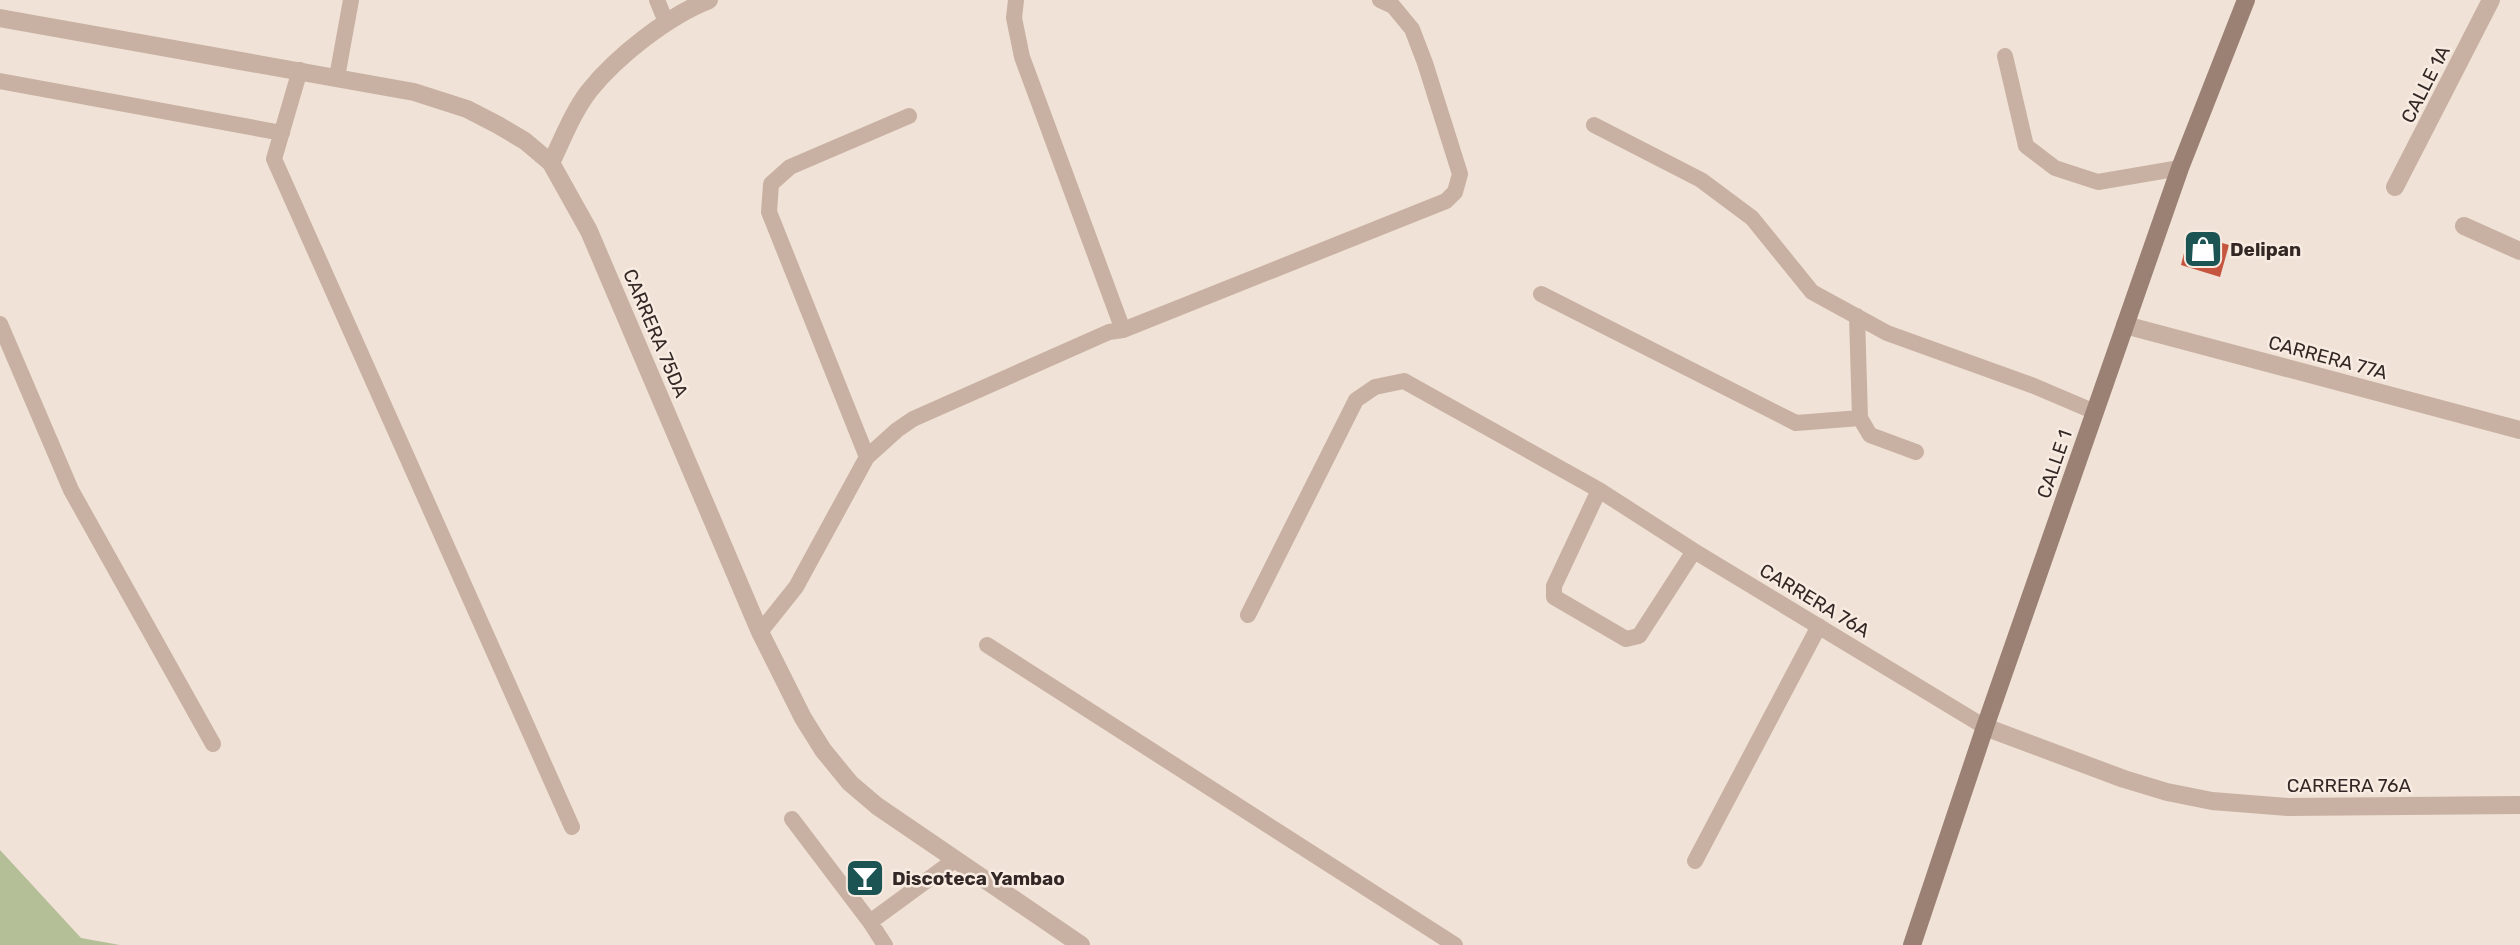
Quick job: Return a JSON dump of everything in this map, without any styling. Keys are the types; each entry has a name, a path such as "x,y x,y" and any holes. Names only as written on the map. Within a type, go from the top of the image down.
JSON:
{"main road":[{"name":"CALLE 1","path":"1912,945 2180,168 2246,0"}],"street":[{"path":"551,163 590,90 618,62 666,22 709,0"},
{"name":"CALLE 1A","path":"2395,187 2491,0"},
{"name":"CARRERA 75DA","path":"0,18 414,92 467,109 525,141 551,163 589,231 760,632 822,750 850,783 877,806 1081,945"},
{"path":"2464,226 2520,251"},
{"name":"CARRERA 77A","path":"2125,325 2520,430"},
{"name":"CARRERA 76A","path":"1985,727 2124,779 2212,802 2288,807 2520,804"}],"lane":[{"path":"337,77 351,0"},
{"path":"657,0 666,22"},
{"path":"1016,0 1014,18 1022,57 1123,330"},
{"path":"760,632 796,587 867,457 913,419 1109,332 1123,330 1446,201 1455,192 1460,174 1421,51 1412,29 1393,6 1380,0"},
{"path":"2005,55 2026,146 2055,168 2098,182 2180,168"},
{"path":"300,70 274,159 572,827"},
{"path":"0,81 282,132"},
{"path":"867,457 769,212 771,184 790,167 909,116"},
{"path":"1594,125 1701,180 1752,218 1812,292 1888,333 2034,386 2095,412"},
{"path":"1541,294 1796,423 1860,418"},
{"path":"1857,316 1860,418 1870,435 1916,452"},
{"path":"0,324 71,489 213,744"},
{"name":"CARRERA 76A","path":"1248,615 1356,400 1375,387 1404,381 1600,490 1694,551 1985,727"},
{"path":"1600,490 1554,586 1554,597 1626,639 1639,636 1694,551"},
{"path":"1695,862 1819,626"},
{"path":"987,645 1455,945"},
{"path":"792,819 885,945"},
{"path":"870,922 956,859"}],"green space":[{"path":"0,850 81,938 120,945 0,945"}],"building":[{"path":"2189,233 2229,245 2220,277 2181,265"}],"place":[{"name":"Delipan","path":"2203,249"},
{"name":"Discoteca Yambao","path":"865,878"}]}
